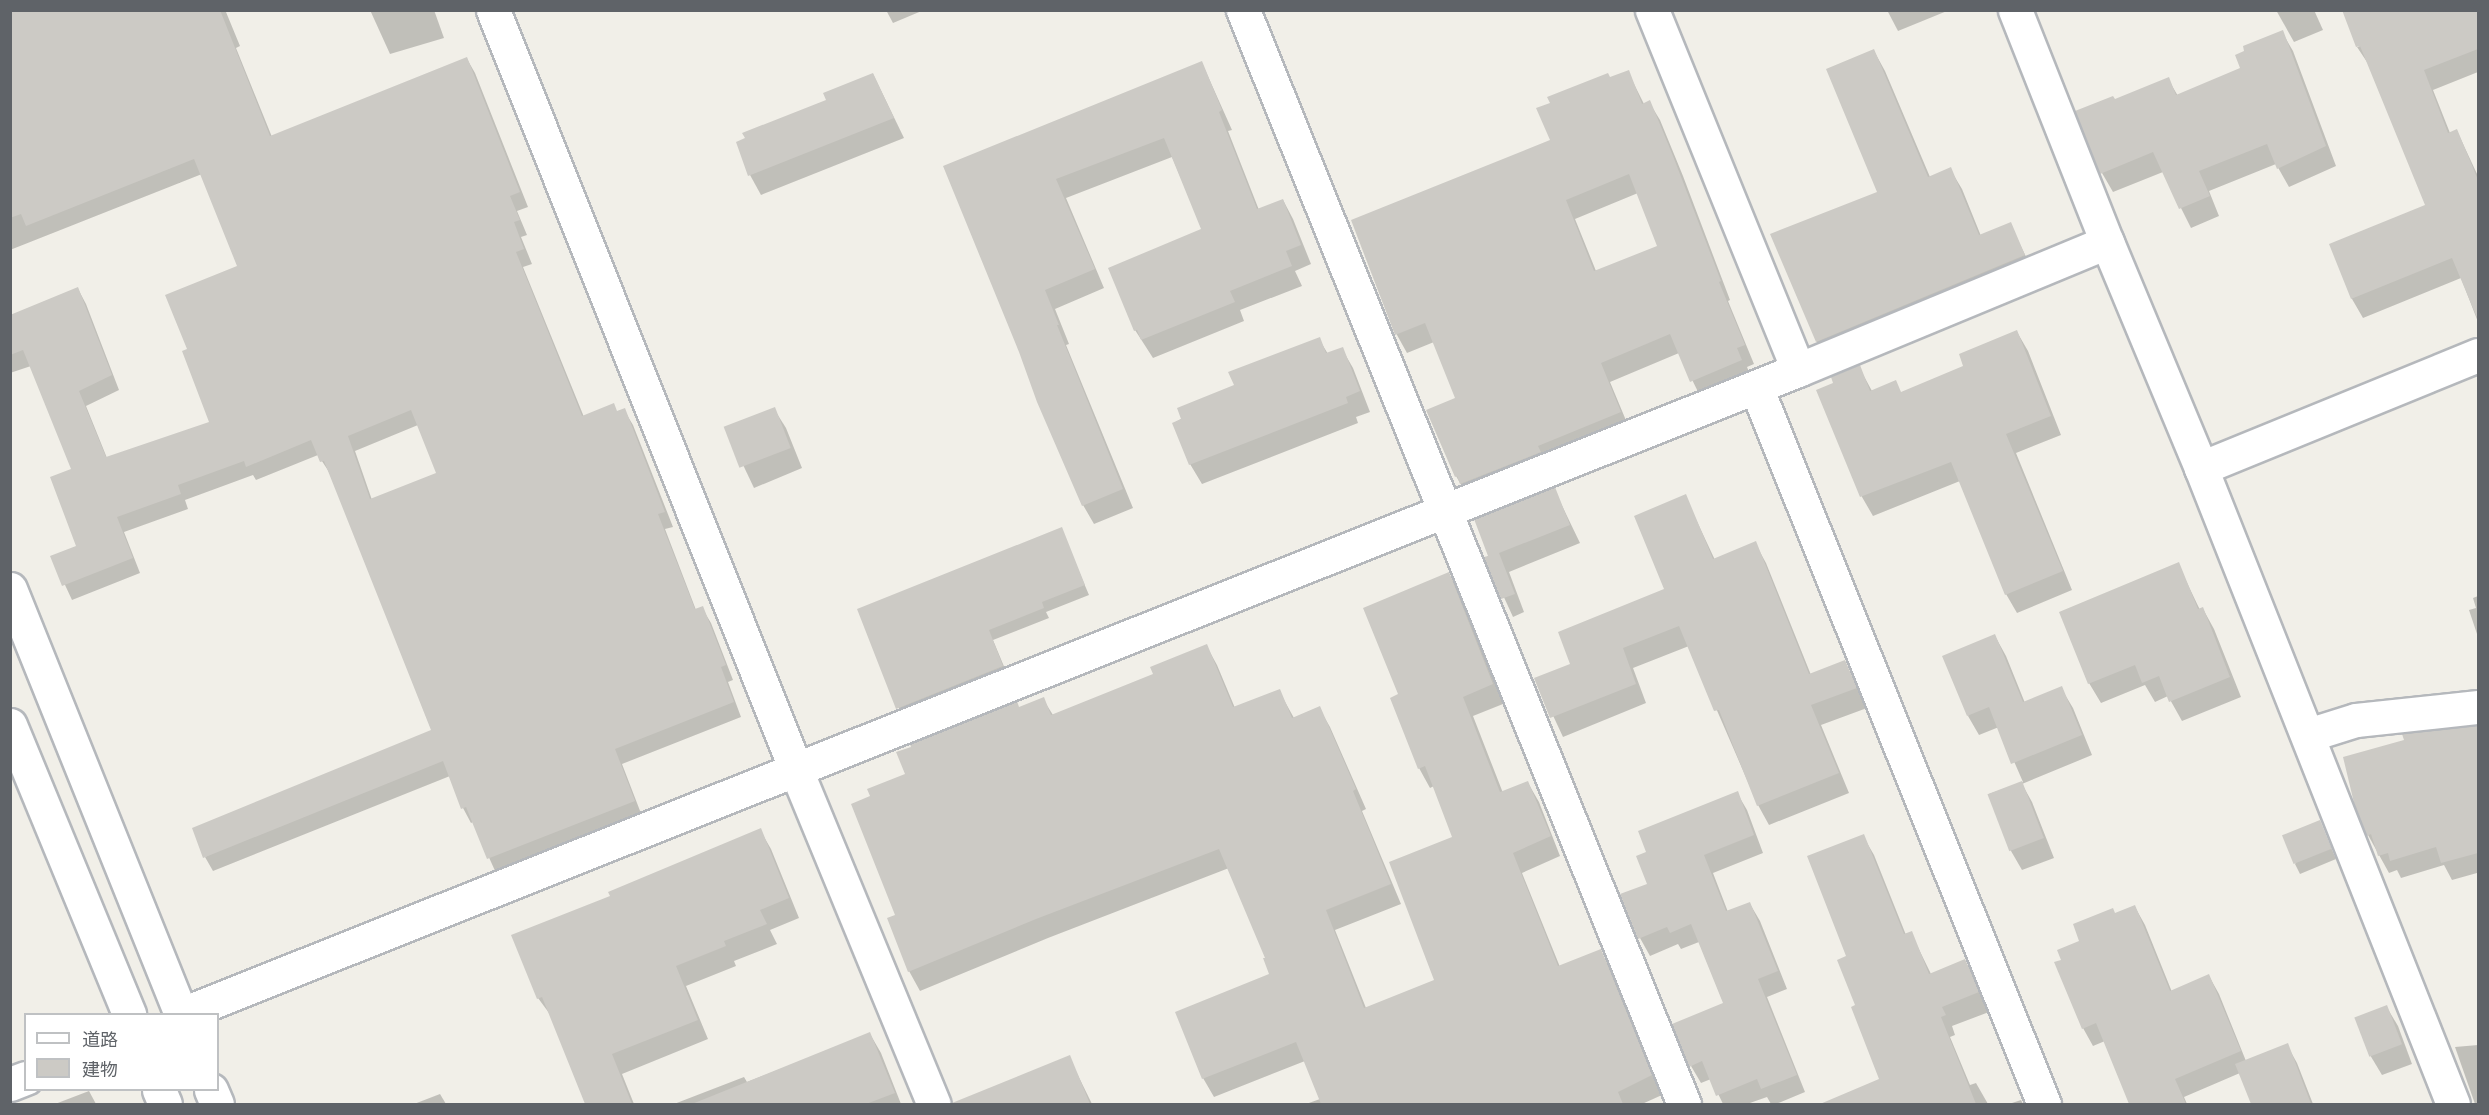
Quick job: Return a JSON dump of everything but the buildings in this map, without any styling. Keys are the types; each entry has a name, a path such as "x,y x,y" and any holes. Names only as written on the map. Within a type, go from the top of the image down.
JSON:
{"street":[{"path":"493,10 796,770 934,1104"},
{"path":"1243,10 1684,1104"},
{"path":"1652,10 1798,370"},
{"path":"2015,10 2107,242 2201,468 2453,1104"},
{"path":"184,1013 1756,387 2107,242"},
{"path":"2201,468 2478,356"},
{"path":"1756,387 2044,1104"},
{"path":"10,589 181,1013"},
{"path":"2307,735 2356,720 2478,707"},
{"path":"10,725 129,1013"}]}
